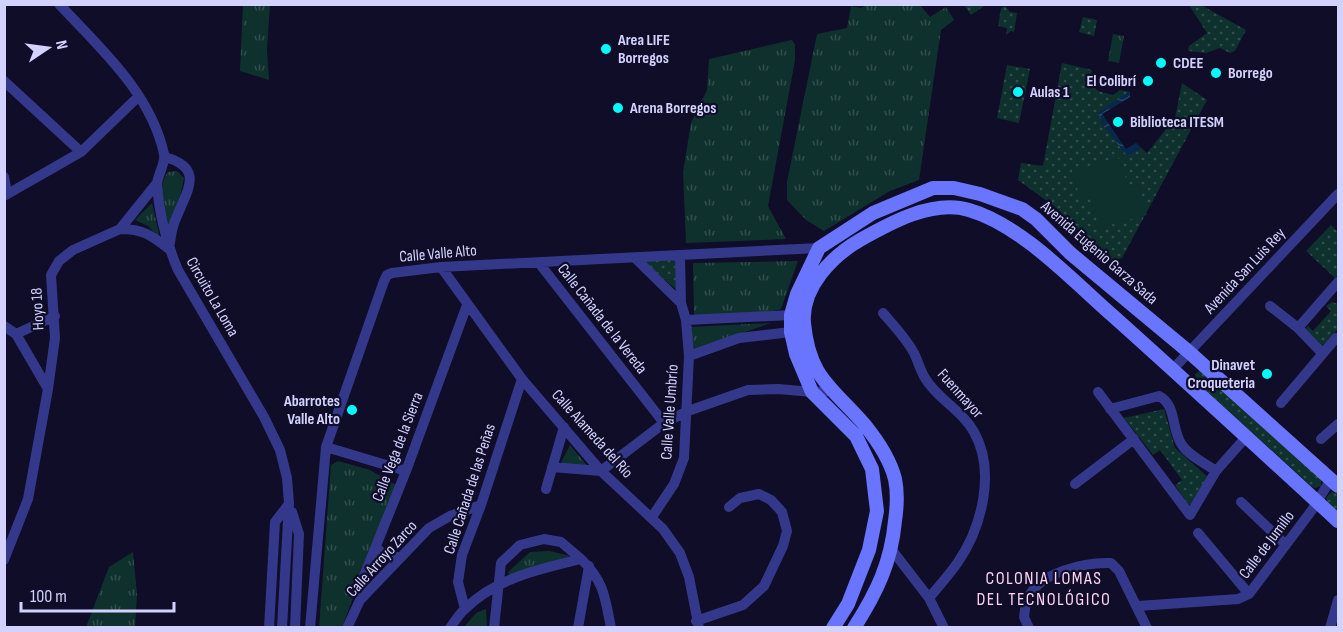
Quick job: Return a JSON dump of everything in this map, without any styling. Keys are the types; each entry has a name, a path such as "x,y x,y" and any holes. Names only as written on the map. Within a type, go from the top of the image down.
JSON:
{"street":[{"path":"59,4 140,96 165,157 178,161 189,173 188,194 171,232 169,249"},
{"path":"4,81 81,152"},
{"path":"4,177 6,194 81,152 140,96"},
{"name":"Circuito La Loma","path":"165,157 157,183 169,249 178,270 264,417 280,450 287,478 289,503 282,627"},
{"name":"Hoyo 18","path":"4,560 28,499 48,389 55,338 51,274 59,261 73,250 120,229 157,183"},
{"name":"Avenida Eugenio Garza Sada","path":"833,627 848,604 870,550 877,511 872,469 856,436 812,392 802,371 791,332 791,315 797,294 819,248 846,229 890,206 933,188 954,188 980,194 1022,209 1036,219 1070,253 1189,352 1335,482"},
{"name":"Avenida San Luis Rey","path":"1173,369 1338,194"},
{"path":"854,627 871,602 892,550 898,498 895,479 889,461 868,429 831,391 814,367 806,341 803,320 807,301 822,272 847,248 895,221 934,208 968,209 1011,229 1058,267 1173,369 1338,521"},
{"path":"120,229 137,229 169,249"},
{"name":"Calle Valle Alto","path":"310,627 326,447 387,275 441,267 819,248"},
{"path":"1058,267 1070,253"},
{"name":"Calle Valle Umbrío","path":"652,517 674,484 684,458 689,356 686,320 681,303 680,256"},
{"name":"Calle Valle Umbrío","path":"635,258 681,303"},
{"name":"Calle Cañada de la Vereda","path":"539,263 664,423"},
{"name":"Calle Alameda del Río","path":"441,267 466,305 522,379 601,471 652,517 680,553 689,577 698,624"},
{"path":"1298,328 1336,289"},
{"name":"Calle Vega de la Sierra","path":"360,600 364,576 406,471 466,305"},
{"path":"1270,306 1298,328 1322,353"},
{"name":"Fuenmayor","path":"883,313 908,342 925,378 974,432 984,465 983,500 974,531 958,562 929,598"},
{"path":"686,320 791,315"},
{"path":"16,334 55,316"},
{"path":"4,326 16,334 48,389"},
{"path":"689,356 739,338 791,332"},
{"path":"1281,403 1322,353 1336,338 1338,340"},
{"name":"Calle Cañada de las Peñas","path":"465,609 458,582 462,555 481,505 522,379"},
{"path":"552,467 601,471 664,423 688,411 748,390 831,391"},
{"path":"1098,392 1190,514 1216,471 1247,436"},
{"path":"1110,409 1159,396 1169,404 1176,438 1184,448 1216,471"},
{"path":"1321,439 1338,424"},
{"path":"546,489 564,427"},
{"path":"1075,484 1134,439"},
{"path":"326,447 406,471"},
{"name":"Calle de Jumillo","path":"1138,606 1238,599 1249,594 1317,501 1335,482"},
{"path":"698,624 743,605 764,586 783,546 787,531 782,512 771,500 759,494 740,498 729,507"},
{"path":"1241,502 1286,546"},
{"path":"269,627 275,522 289,503"},
{"path":"289,503 298,534 295,627"},
{"name":"Calle Arroyo Zarco","path":"347,627 360,600 429,528 450,516 481,505"},
{"path":"1198,533 1249,594"},
{"path":"494,627 501,563 520,545 544,539 561,542 598,577 603,589 611,627"},
{"path":"376,547 386,557 400,557"},
{"path":"892,550 929,598 944,627"},
{"path":"450,627 465,609 498,585 523,574 585,563"},
{"path":"578,627 585,563"},
{"path":"1029,627 1024,617 1028,598 1041,581 1068,570 1100,563 1111,563 1119,572 1148,627"},
{"path":"1330,627 1338,600"}],"green space":[{"path":"964,4 987,4 971,15 964,5"},
{"path":"243,5 270,5 267,50 269,80 240,71"},
{"path":"867,5 920,5 930,17 946,7 954,20 941,30 919,180 890,191 824,231 806,220 787,200 787,182 817,34 847,28 851,6 861,8"},
{"path":"1189,5 1201,5 1246,30 1235,51 1230,53 1220,48 1206,53 1188,51 1189,46 1207,33"},
{"path":"1005,6 1010,12 1017,13 1014,32 1011,31 1006,35 1007,28 998,26 1001,8"},
{"path":"1083,17 1097,20 1094,36 1079,32"},
{"path":"1113,34 1124,36 1119,63 1108,61"},
{"path":"792,40 795,45 795,60 768,206 786,239 686,243 683,172 691,123 707,90 709,59"},
{"path":"1062,63 1092,70 1091,83 1098,91 1113,95 1120,90 1130,92 1130,97 1102,114 1126,150 1136,143 1147,153 1175,118 1182,83 1207,100 1122,258 1110,262 1055,207 1018,180 1021,163 1043,166"},
{"path":"1007,65 1030,69 1019,123 997,118"},
{"path":"1121,158 1128,187 1139,184 1147,215 1099,228 1091,197 1080,199 1072,170"},
{"path":"177,171 184,178 180,197 167,229 162,185 168,172"},
{"path":"152,203 160,238 148,226 135,220"},
{"path":"1331,225 1338,232 1338,274 1335,278 1306,251"},
{"path":"676,260 678,291 643,261"},
{"path":"798,261 781,309 764,313 694,315 693,263"},
{"path":"1332,302 1338,304 1338,329 1321,347 1304,330 1308,326 1313,331 1331,311 1326,306"},
{"path":"771,323 690,351 690,327"},
{"path":"1201,370 1321,478 1321,486 1315,488 1311,486 1196,381 1195,374"},
{"path":"1164,409 1175,448 1209,478 1189,506 1175,485 1182,480 1160,450 1153,455 1124,418"},
{"path":"570,445 589,468 559,466"},
{"path":"338,461 370,470 396,485 342,627 319,628 331,465"},
{"path":"1331,492 1338,493 1338,513 1327,502 1326,498"},
{"path":"550,551 570,556 510,577 508,572 530,552"},
{"path":"133,552 137,594 135,627 86,627 109,567"},
{"path":"486,609 487,627 464,627 476,613"}],"water":[{"path":"1130,92 1130,97 1102,114 1126,149 1136,143 1141,148 1129,156 1100,123 1102,119 1097,113"}],"place":[{"name":"Area LIFE Borregos","path":"606,49"},
{"name":"CDEE","path":"1161,63"},
{"name":"Borrego","path":"1216,73"},
{"name":"El Colibrí","path":"1148,81"},
{"name":"Aulas 1","path":"1018,92"},
{"name":"Arena Borregos","path":"618,108"},
{"name":"Biblioteca ITESM","path":"1118,122"},
{"name":"Dinavet Croqueteria","path":"1267,374"},
{"name":"Abarrotes Valle Alto","path":"352,410"}],"district":[{"name":"COLONIA LOMAS DEL TECNOLÓGICO","path":"1044,588"}]}
